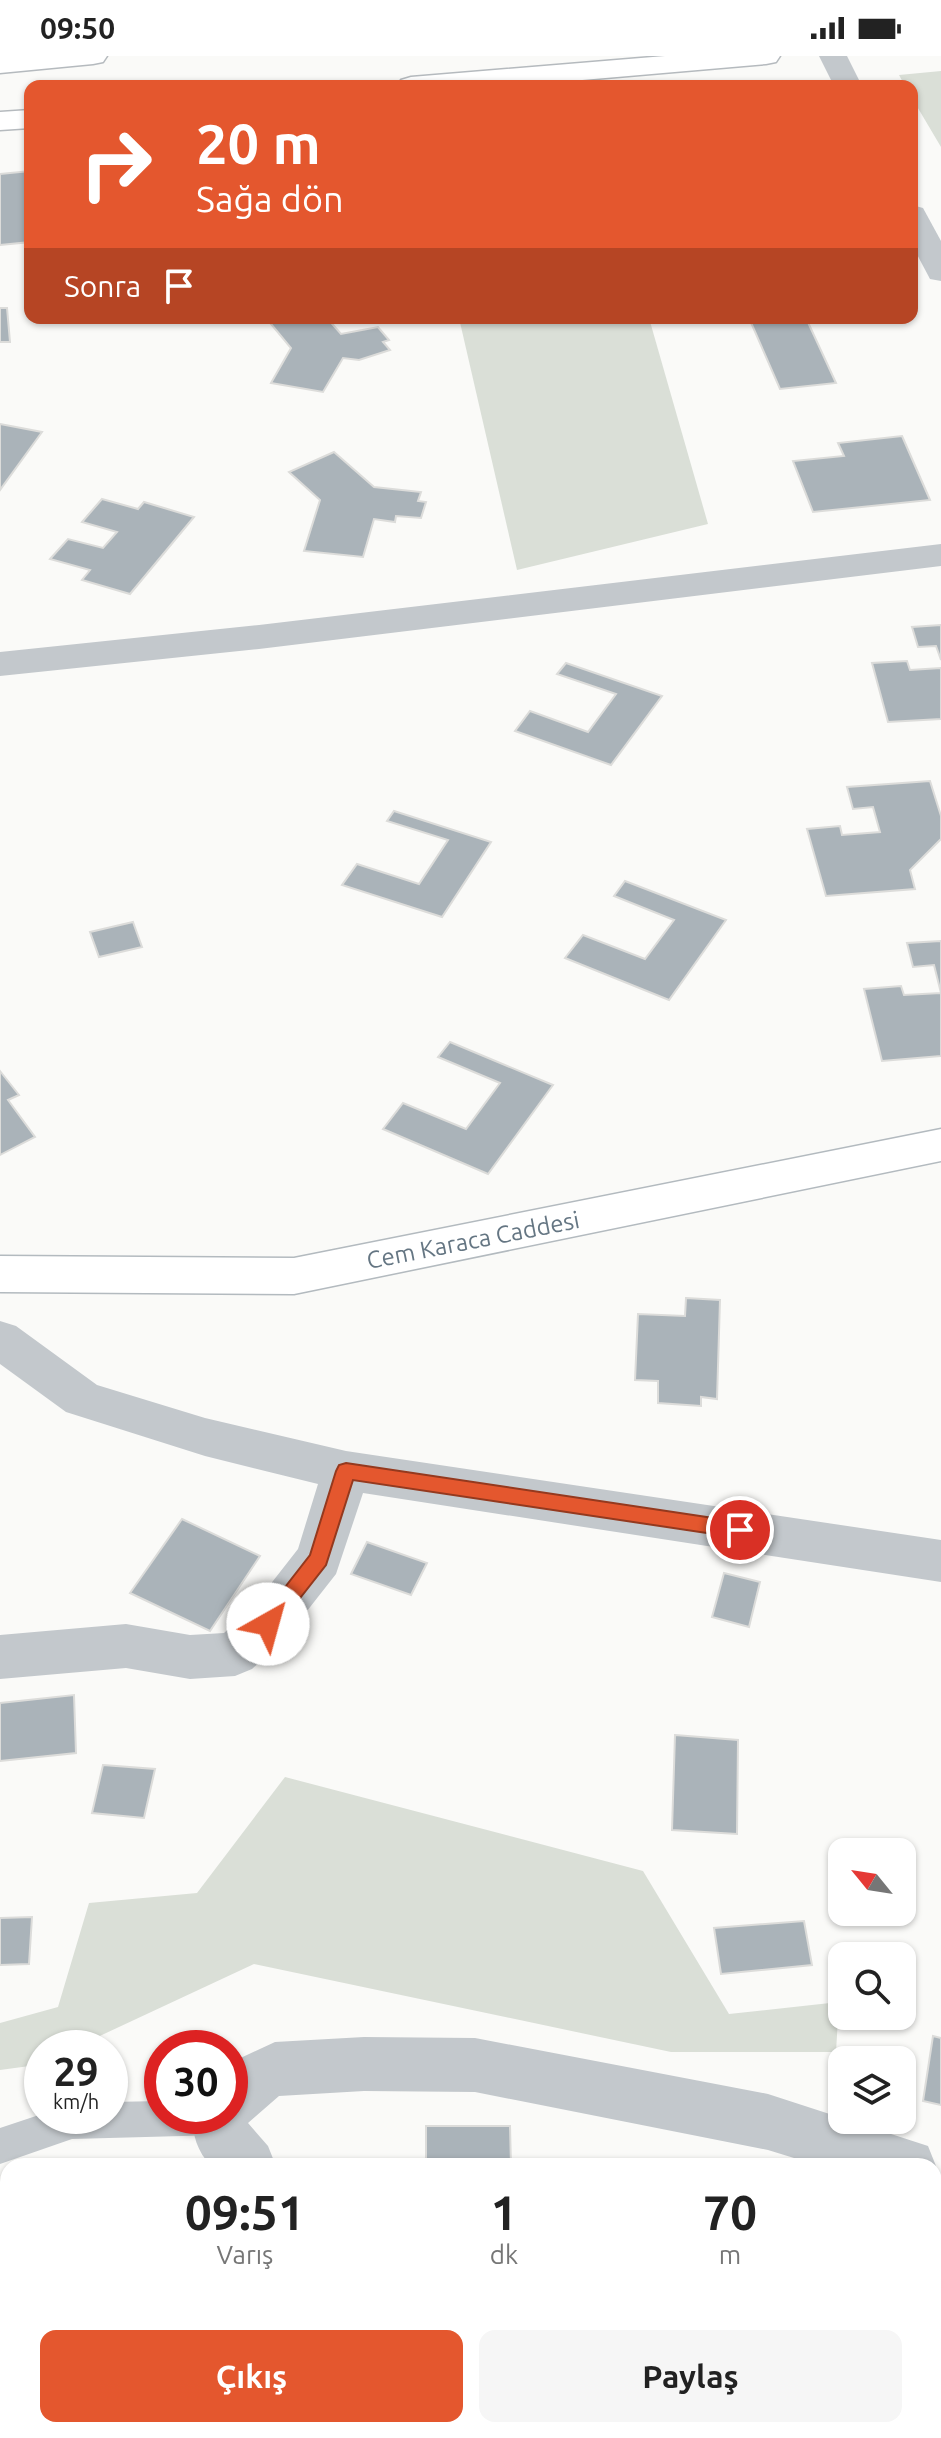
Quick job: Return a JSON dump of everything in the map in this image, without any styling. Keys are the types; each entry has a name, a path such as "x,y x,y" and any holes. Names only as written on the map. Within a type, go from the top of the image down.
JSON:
{"street":[{"path":"482,80 766,56"},
{"path":"833,56 845,80"},
{"path":"0,64 74,57"},
{"path":"0,121 24,119"},
{"path":"918,226 941,272"},
{"path":"0,664 275,635 941,555"},
{"name":"Cem Karaca Caddesi","path":"0,1274 294,1276 941,1145"},
{"path":"0,1339 82,1399 205,1437 346,1471 941,1561"},
{"path":"0,1657 126,1646 190,1657 235,1654 268,1624 319,1559 346,1471"},
{"path":"248,2085 275,2069 364,2064 475,2065 768,2122 883,2158"},
{"path":"221,2134 241,2158"}],"lane":[{"path":"0,2146 72,2121 144,2119"}],"shaded area":[{"path":"941,71 941,147 918,108 918,80 902,80 899,75"},
{"path":"460,324 651,324 708,524 517,570"},
{"path":"285,1777 643,1871 729,2014 828,2003 828,2030 837,2030 836,2046 828,2046 828,2052 671,2052 254,1964 113,2030 24,2030 24,2067 0,2070 0,2023 58,2007 89,1903 197,1893"}],"building":[{"path":"24,172 24,243 0,245 0,174"},
{"path":"0,308 7,308 10,342 0,342"},
{"path":"271,324 332,324 341,334 378,327 389,340 383,342 390,350 359,360 343,358 323,392 271,383 291,348"},
{"path":"752,324 809,324 836,383 780,389"},
{"path":"0,424 42,432 0,490"},
{"path":"902,436 930,500 813,512 793,461 844,456 838,443"},
{"path":"334,452 374,487 421,492 418,501 426,502 421,518 396,516 395,522 374,519 363,557 304,551 320,500 289,472"},
{"path":"102,499 138,509 144,502 194,517 130,594 82,580 90,570 50,559 68,539 103,548 117,532 82,522"},
{"path":"941,625 941,660 936,646 918,647 912,627"},
{"path":"907,661 910,670 941,668 941,719 888,722 872,663"},
{"path":"566,663 662,696 611,765 515,731 530,711 588,732 616,694 557,674"},
{"path":"930,781 941,816 941,839 910,870 915,889 826,896 807,829 840,826 842,835 880,832 873,807 853,809 847,787"},
{"path":"394,811 491,842 442,917 342,885 357,864 419,884 448,840 387,821"},
{"path":"625,881 726,920 669,1000 565,958 583,935 645,959 674,920 614,896"},
{"path":"133,922 142,947 99,957 90,932"},
{"path":"941,941 941,993 934,965 913,967 907,943"},
{"path":"901,986 904,995 941,993 941,1056 882,1061 864,989"},
{"path":"450,1042 553,1085 488,1174 383,1129 403,1103 466,1129 500,1083 438,1057"},
{"path":"0,1071 19,1095 8,1100 35,1137 0,1155"},
{"path":"686,1298 720,1300 717,1399 701,1397 701,1406 658,1403 658,1381 635,1380 638,1314 685,1316"},
{"path":"182,1519 260,1556 210,1631 130,1593"},
{"path":"367,1542 427,1563 411,1595 351,1574"},
{"path":"724,1573 760,1582 749,1627 712,1617"},
{"path":"74,1695 76,1753 0,1761 0,1703"},
{"path":"675,1735 738,1740 737,1834 672,1830"},
{"path":"103,1765 155,1769 144,1818 92,1813"},
{"path":"32,1917 29,1964 0,1965 0,1918"},
{"path":"804,1921 812,1965 721,1974 714,1928"},
{"path":"933,2036 941,2038 941,2105 923,2101"},
{"path":"426,2126 510,2126 511,2158 426,2158"}],"route":[{"path":"268,1624 319,1559 346,1471 740,1530"}]}
